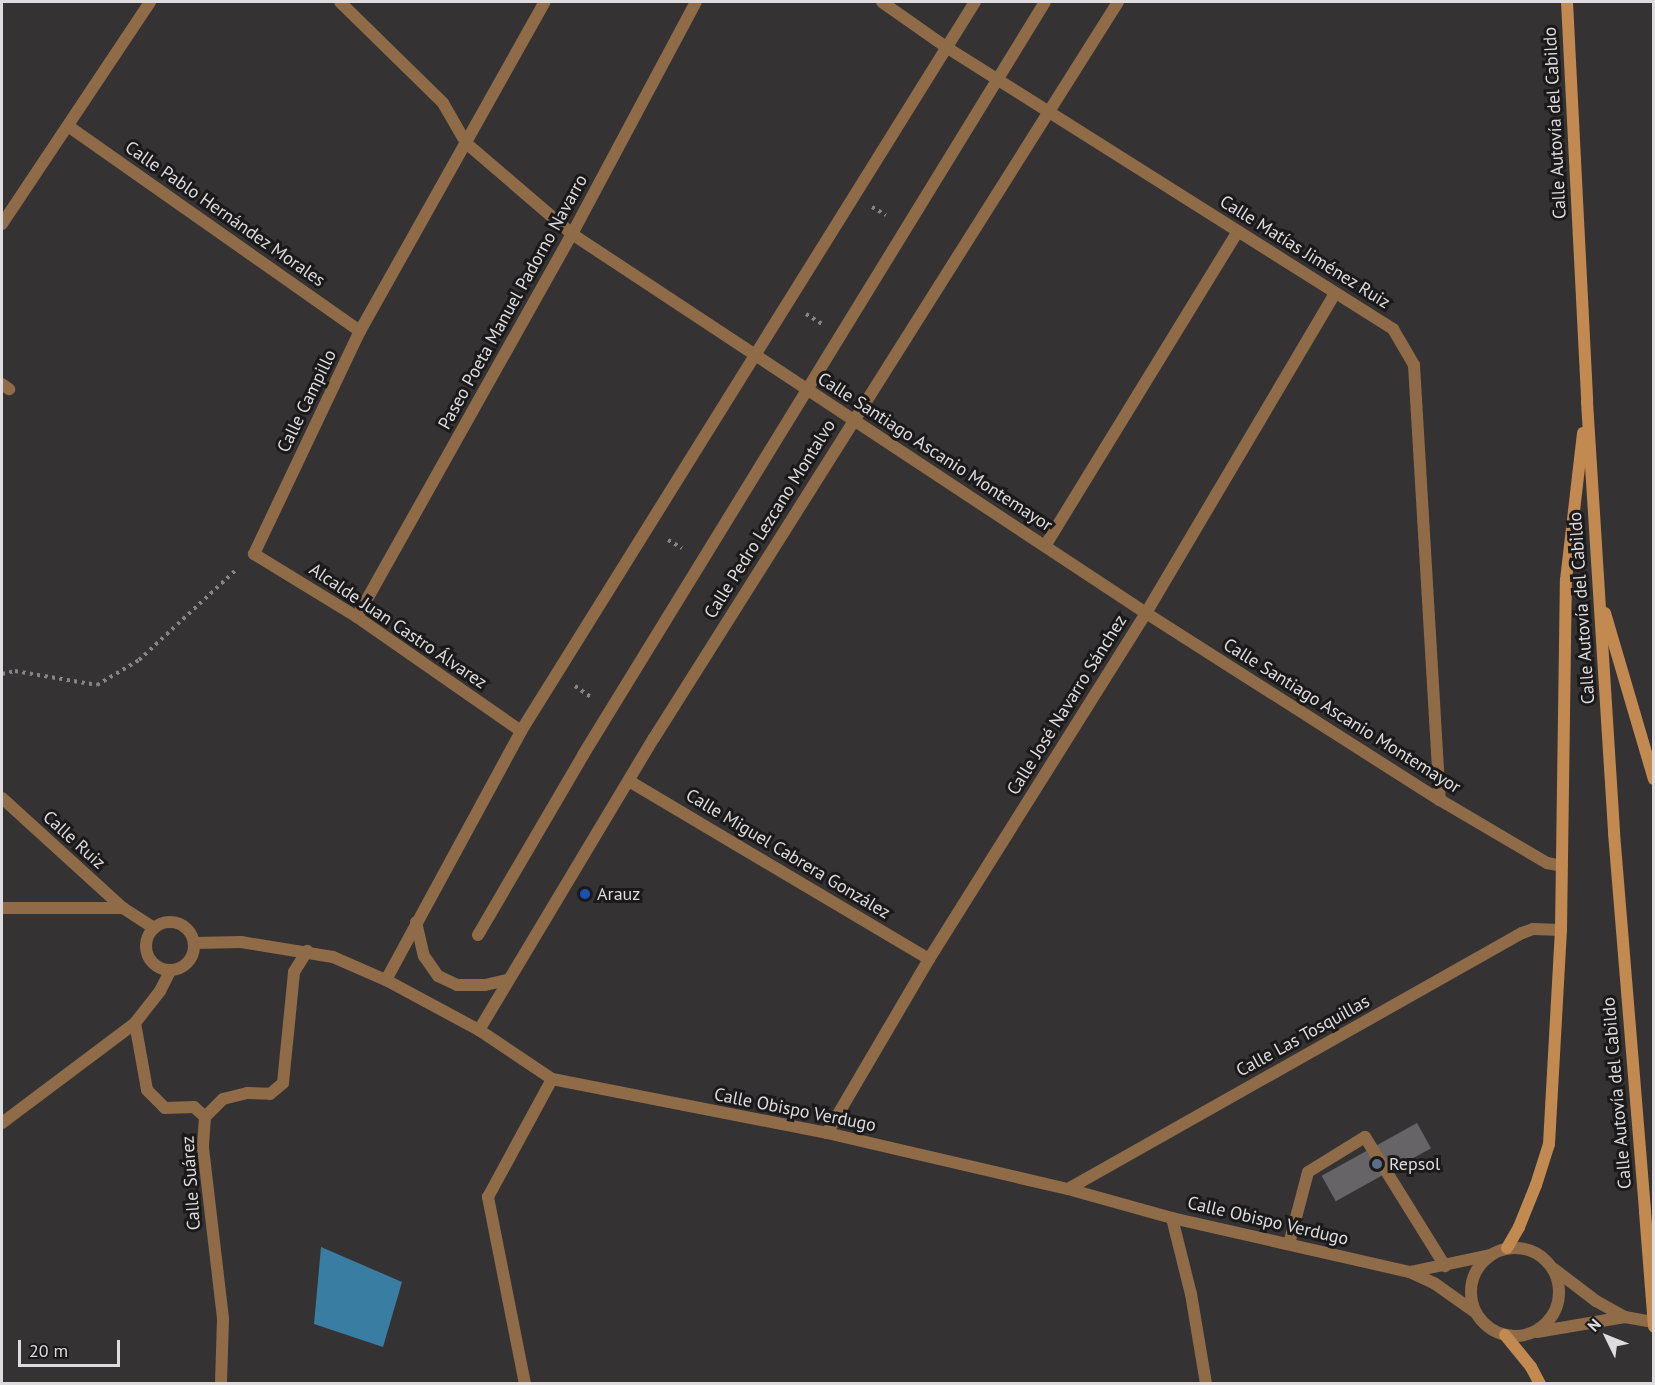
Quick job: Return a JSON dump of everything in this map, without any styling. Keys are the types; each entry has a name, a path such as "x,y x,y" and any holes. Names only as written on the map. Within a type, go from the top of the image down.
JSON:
{"main road":[{"name":"Calle Autovía del Cabildo","path":"1567,2 1587,402 1614,833 1653,1327"},
{"path":"1507,1248 1519,1227 1536,1185 1549,1144 1561,930 1566,580 1587,402"},
{"path":"1599,594 1653,779"},
{"path":"1505,1335 1540,1383"}],"street":[{"path":"2,224 150,2"},
{"name":"Calle Santiago Ascanio Montemayor","path":"340,2 442,103 466,143 572,234 1146,613 1440,800 1547,863 1562,866"},
{"name":"Calle Campillo","path":"254,554 360,331 545,2"},
{"name":"Paseo Poeta Manuel Padorno Navarro","path":"357,617 572,234 696,2"},
{"name":"Calle Matías Jiménez Ruiz","path":"882,2 946,47 1050,110 1393,329 1414,365 1440,800"},
{"path":"386,980 521,731 975,2"},
{"path":"478,935 583,755 1045,2"},
{"name":"Calle Pedro Lezcano Montalvo","path":"479,1030 507,980 522,961 630,781 854,419 1118,2"},
{"name":"Calle Pablo Hernández Morales","path":"68,126 360,331"},
{"path":"1046,546 1238,231"},
{"name":"Calle José Navarro Sánchez","path":"826,1133 929,958 1146,613 1335,294"},
{"name":"Alcalde Juan Castro Álvarez","path":"254,554 357,617 521,731"},
{"name":"Calle Miguel Cabrera González","path":"630,781 929,958"},
{"name":"Calle Ruiz","path":"2,798 123,908 154,928"},
{"path":"2,908 123,908"},
{"path":"2,1123 135,1023 160,991 170,971 185,965 190,959 194,943 188,930 182,924 167,921 154,928 146,942 149,959 155,965 170,971"},
{"path":"416,922 424,956 438,976 457,986 485,985 507,980"},
{"name":"Calle Las Tosquillas","path":"1068,1189 1522,933 1533,929 1561,930"},
{"name":"Calle Obispo Verdugo","path":"194,943 241,942 333,957 386,980 479,1030 552,1079 826,1133 1068,1189 1173,1218 1410,1272 1434,1283 1476,1313"},
{"path":"205,1117 223,1099 247,1092 270,1094 283,1083 294,972 307,951"},
{"name":"Calle Suárez","path":"135,1023 147,1090 165,1108 194,1107 205,1117 203,1148 223,1319 221,1383"},
{"path":"525,1383 488,1197 552,1079"},
{"path":"1289,1245 1308,1172 1365,1137 1445,1266"},
{"path":"1173,1218 1191,1294 1206,1383"},
{"path":"1625,1317 1530,1334 1505,1335 1485,1324 1476,1313 1471,1300 1472,1284 1478,1268 1491,1255 1507,1248 1524,1248 1538,1254 1553,1269 1596,1301 1625,1317 1653,1322"},
{"name":"Calle Obispo Verdugo","path":"1410,1272 1491,1255"},
{"path":"1530,1334 1548,1322 1557,1306 1559,1285 1553,1269"}],"path":[{"path":"854,195 907,228"},
{"path":"647,526 703,561"},
{"path":"2,674 15,671 97,685 139,660 254,554"}],"water":[{"path":"321,1247 402,1282 383,1347 314,1324"}],"building":[{"name":"Repsol","path":"1417,1123 1431,1148 1336,1201 1322,1176"}],"place":[{"name":"Arauz","path":"585,894"},
{"name":"Repsol","path":"1377,1164"}]}
